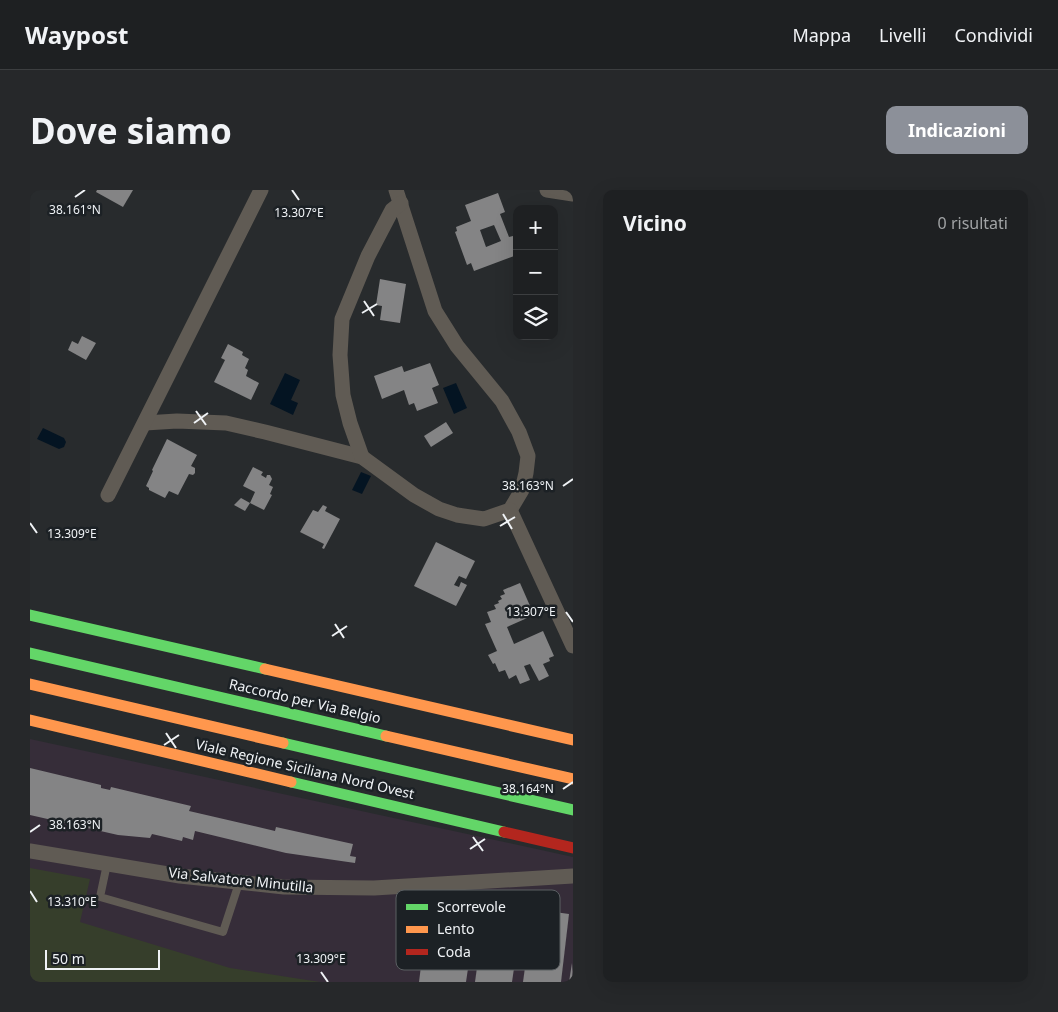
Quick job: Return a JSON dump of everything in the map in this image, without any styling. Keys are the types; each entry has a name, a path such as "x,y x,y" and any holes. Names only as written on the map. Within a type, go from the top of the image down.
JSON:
{"main road":[{"path":"30,615 573,740"},
{"name":"Raccordo per Via Belgio","path":"30,653 573,779"},
{"path":"30,684 573,810"},
{"name":"Viale Regione Siciliana Nord Ovest","path":"30,720 573,848"}],"street":[{"path":"108,496 261,190"},
{"path":"546,190 573,194"},
{"path":"145,423 226,423 316,444 362,457 414,495 439,509 457,515 484,518 510,510 522,490 528,456 519,432 502,401 457,346 435,311 401,195"},
{"path":"362,457 350,423 343,395 340,355 342,319 368,256 401,195"},
{"path":"510,510 573,646"},
{"name":"Via Salvatore Minutilla","path":"30,851 239,883 284,887 374,888 573,876"}],"lane":[{"path":"107,864 100,897 222,932 239,883"}],"shaded area":[{"path":"30,739 573,857 573,982 30,982"}],"green space":[{"path":"30,868 90,879 80,922 230,968 320,982 30,982"}],"water":[{"path":"285,373 300,380 291,400 298,403 293,415 270,404"},
{"path":"456,383 467,408 454,414 443,388"},
{"path":"43,428 64,438 66,442 64,447 59,449 37,439"},
{"path":"361,472 371,476 362,494 352,490"}],"building":[{"path":"97,190 133,190 123,207 96,192"},
{"path":"498,193 505,212 500,214 509,237 513,236 513,256 474,271 471,263 467,265 455,232 457,231 456,227 471,221 465,205","holes":["494,225 501,241 486,247 480,230"]},
{"path":"380,279 406,284 400,323 380,320 382,306 376,305"},
{"path":"82,336 96,343 86,360 68,350 72,341 78,344"},
{"path":"228,344 243,352 242,355 249,359 245,368 248,370 246,376 259,383 251,400 214,382 225,360 221,358"},
{"path":"430,363 439,385 432,388 438,403 417,411 414,403 409,405 404,390 382,399 374,376 402,366 404,372"},
{"path":"446,422 453,433 431,447 424,436"},
{"path":"167,439 197,455 191,466 195,468 195,473 193,475 189,474 178,495 169,491 165,498 149,490 146,486"},
{"path":"253,467 263,472 261,475 266,478 267,475 270,475 272,479 269,485 273,487 270,494 272,495 264,510 250,503 255,492 243,486"},
{"path":"241,498 250,503 245,511 234,505"},
{"path":"323,505 327,507 325,511 340,519 324,549 322,548 324,544 300,532 313,510 318,512"},
{"path":"436,542 475,561 466,579 459,576 454,585 459,587 461,582 467,585 456,606 414,586"},
{"path":"520,583 534,615 507,627 514,644 543,631 554,656 549,658 550,661 543,664 549,676 539,681 530,664 524,666 530,680 520,684 516,675 509,679 505,670 499,672 495,663 493,664 488,655 497,651 485,624 491,622 487,612 496,609 494,605 502,599 500,596 505,594 503,590"},
{"path":"30,768 101,785 101,788 110,790 111,787 191,806 189,811 275,831 276,827 353,844 350,856 356,857 355,863 286,853 195,831 193,840 183,837 182,841 152,834 150,838 118,835 30,815"},
{"path":"560,913 569,914 561,982 523,982 525,970 560,970"},
{"path":"572,963 573,982 569,982"},
{"path":"420,970 468,970 466,982 419,982"},
{"path":"477,970 514,970 512,982 475,982"}],"traffic: fast":[{"path":"30,615 265,669"},
{"path":"30,653 386,736"},
{"path":"283,743 573,810"},
{"path":"291,782 504,832"}],"traffic: slow":[{"path":"265,669 573,740"},
{"path":"30,684 283,743"},
{"path":"30,720 291,782"},
{"path":"386,736 573,779"}],"traffic: jam":[{"path":"504,832 573,848"}]}
